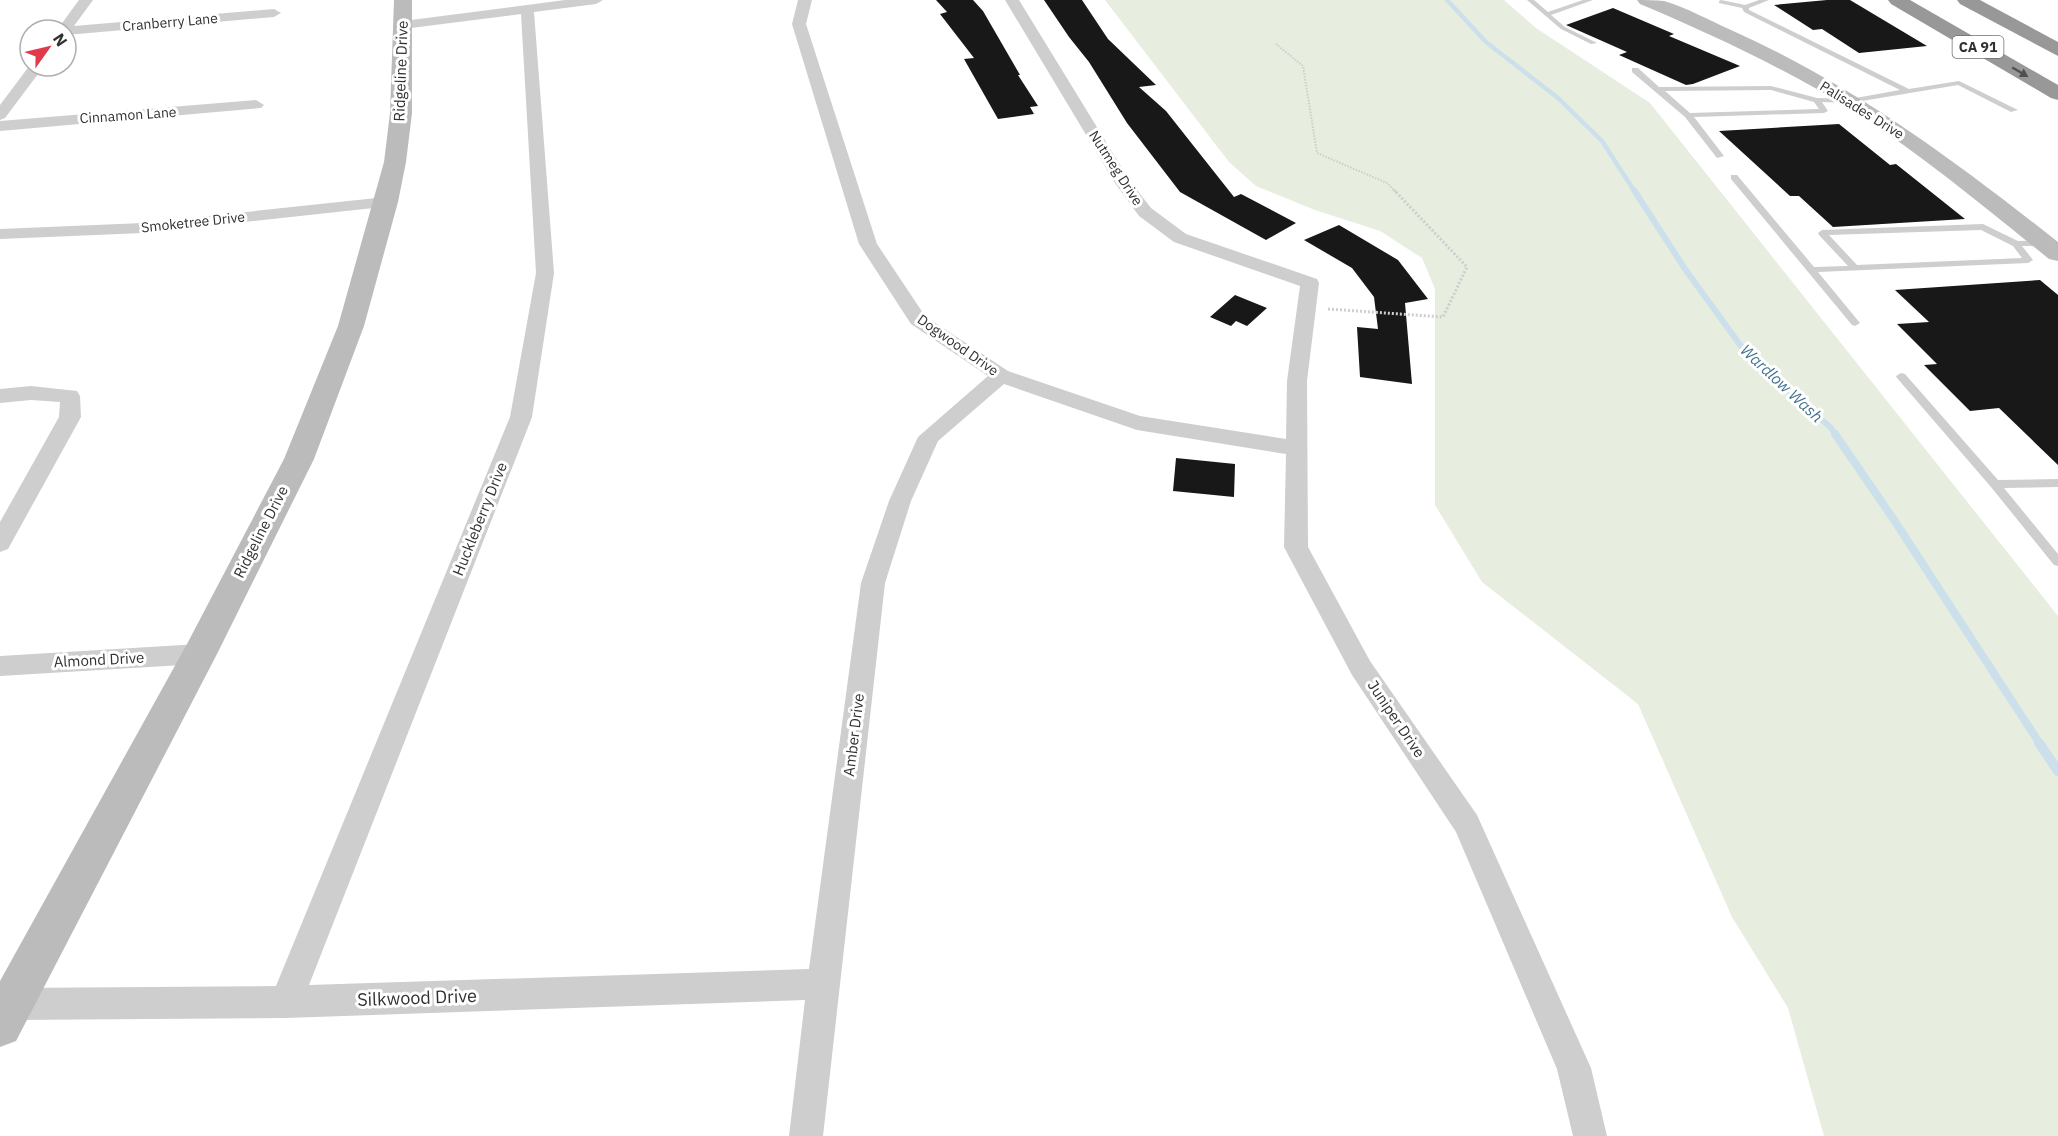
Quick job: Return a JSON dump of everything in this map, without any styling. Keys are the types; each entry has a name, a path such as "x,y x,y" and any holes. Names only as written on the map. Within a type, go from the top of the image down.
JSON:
{"highway":[{"name":"CA 91","path":"1897,0 2058,94"},
{"path":"1933,0 2058,71"},
{"path":"1966,0 2058,50"},
{"path":"1996,0 2058,33"}],"street":[{"path":"74,18 86,0"},
{"name":"Ridgeline Drive","path":"6,1015 199,654 299,459 351,326 386,202 395,162 400,113 403,0"},
{"path":"403,26 596,0"},
{"name":"Dogwood Drive","path":"805,0 799,24 868,244 918,320 1001,376 1137,423 1295,448"},
{"name":"Nutmeg Drive","path":"1012,0 1123,183 1145,212 1180,238 1308,296"},
{"name":"Palisades Drive","path":"1646,0 1755,48 1850,101 1966,180 2051,248"},
{"name":"Huckleberry Drive","path":"286,1002 521,417 545,273 527,9"},
{"name":"Cranberry Lane","path":"78,30 274,13"},
{"path":"0,115 28,78"},
{"name":"Cinnamon Lane","path":"0,126 256,105"},
{"name":"Smoketree Drive","path":"0,234 143,228 386,202"},
{"name":"Juniper Drive","path":"1308,296 1297,381 1296,547 1361,668 1467,824 1574,1068 1590,1136"},
{"name":"Amber Drive","path":"806,1136 873,583 900,501 929,437 1001,376"},
{"path":"0,396 31,393 70,396 70,417 0,543"},
{"name":"Almond Drive","path":"0,666 199,654"},
{"name":"Silkwood Drive","path":"6,1015 286,1002 823,984"}],"lane":[{"path":"1530,0 1563,28 1593,43"},
{"path":"1547,14 1590,0"},
{"path":"1721,2 1745,7 1766,0"},
{"path":"1745,7 1746,11 1908,91"},
{"path":"1635,70 1688,115 1720,156"},
{"path":"1660,89 1772,88 1817,100 1850,101 1959,82 2014,110"},
{"path":"1688,115 1824,111 1817,100"},
{"path":"1734,177 1855,323"},
{"path":"1856,269 1822,233 1983,227 2016,244 2051,248"},
{"path":"1810,270 2028,261 2016,244"},
{"path":"1901,376 1995,484 2058,562"},
{"path":"1995,484 2058,483"},
{"path":"2042,543 2058,542"}],"path":[{"path":"1276,44 1303,66 1317,153 1387,183 1467,267 1443,316 1308,296"}],"shaded area":[{"path":"1105,0 1504,0 1536,28 1650,103 2058,616 2058,1136 1824,1136 1788,1008 1732,917 1638,704 1482,582 1435,505 1435,289 1422,258 1380,231 1315,210 1256,186 1229,162"}],"building":[{"path":"936,0 973,0 983,11 1038,106 1030,107 1034,114 998,119 964,59 974,58 940,14 947,12"},
{"path":"1044,0 1082,0 1108,39 1156,85 1139,87 1166,111 1234,197 1241,194 1296,223 1266,240 1180,192 1127,123 1089,62"},
{"path":"1850,0 1927,46 1859,53 1822,29 1813,30 1774,5"},
{"path":"1613,8 1674,34 1669,36 1740,66 1686,85 1619,55 1627,52 1566,25"},
{"path":"1839,124 1890,165 1896,164 1965,219 1833,227 1799,196 1790,196 1719,131"},
{"path":"1339,225 1398,260 1428,299 1405,303 1412,384 1360,377 1357,327 1378,329 1374,297 1352,268 1304,240"},
{"path":"2040,280 2058,295 2058,465 1999,408 1970,411 1924,365 1937,364 1897,324 1929,322 1895,290"},
{"path":"1235,295 1267,308 1247,326 1236,321 1231,326 1210,317"},
{"path":"1176,458 1235,464 1234,497 1173,491"}],"waterway":[{"name":"Wardlow Wash","path":"1447,0 1486,42 1558,98 1602,141 1635,192"},
{"name":"Wardlow Wash","path":"1634,190 1685,269 1746,353 1830,427 1836,435"},
{"name":"Wardlow Wash","path":"1835,434 2040,744"},
{"name":"Wardlow Wash","path":"2039,743 2058,771"}]}
